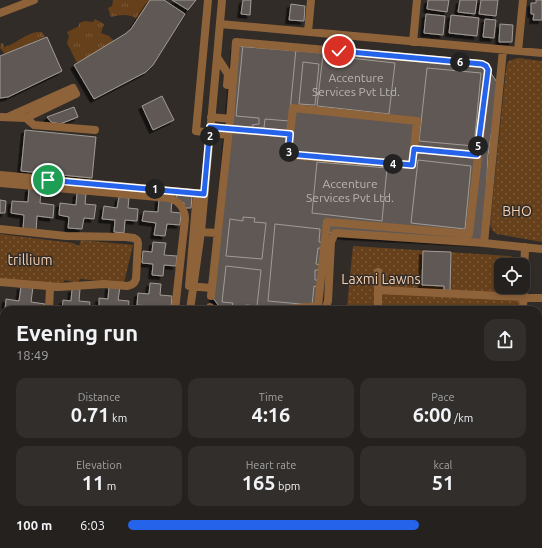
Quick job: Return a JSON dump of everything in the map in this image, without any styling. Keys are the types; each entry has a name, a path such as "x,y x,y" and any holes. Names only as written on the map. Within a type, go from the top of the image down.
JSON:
{"street":[{"path":"0,13 34,0"},
{"path":"208,0 196,132 210,130 290,134"},
{"path":"222,0 210,130 189,286 194,286 211,292 230,119 236,42 482,64 486,66 488,70 469,234 327,222 318,306"},
{"path":"308,32 311,0"},
{"path":"416,42 417,0"},
{"path":"518,51 523,0"},
{"path":"220,24 542,53"},
{"path":"484,243 503,50"},
{"path":"217,57 228,74 225,112"},
{"path":"73,88 76,94 26,118 4,117 73,88"},
{"path":"292,108 417,121 414,149 412,165 288,154 292,108"},
{"path":"211,117 230,119"},
{"path":"26,118 34,125 95,130"},
{"path":"414,149 477,155"},
{"path":"0,175 201,193"},
{"path":"0,183 169,198 176,200 185,212 185,219 175,306"},
{"path":"191,306 201,232 201,193"},
{"path":"0,229 66,236 126,237 137,240 136,279 134,284 131,286 104,284 50,287 0,282"},
{"path":"201,232 217,233"},
{"path":"326,306 328,301 331,242 335,234 484,243 542,249"},
{"path":"523,306 524,246"},
{"path":"378,272 378,306"},
{"path":"49,306 50,287"},
{"path":"378,290 542,298"}],"green space":[{"path":"113,0 150,0 137,20 128,15 111,17 108,8 112,6"},
{"path":"95,19 104,24 101,33 109,36 114,41 77,63 67,43 69,36 67,32 79,26 79,23 85,21 93,22"},
{"path":"37,32 42,32 45,37 5,54 0,48 1,43 3,43 5,47"},
{"name":"BHO","path":"518,58 542,61 542,242 497,234 492,230 490,224 506,69 508,61"},
{"name":"trillium","path":"0,234 73,243 79,246 81,240 133,245 124,283 80,279 78,283 65,280 61,285 0,280"},
{"name":"Laxmi Lawns","path":"353,246 511,256 513,258 494,258 494,294 523,294 523,306 347,306"}],"building":[{"path":"150,0 164,0 185,14 153,65 146,72 94,99 74,65 131,29"},
{"path":"172,0 196,0 188,10"},
{"path":"243,0 251,0 250,15 241,14"},
{"path":"428,0 449,0 447,12 427,9"},
{"path":"460,0 477,0 475,14 458,12"},
{"path":"481,0 498,0 496,16 479,14"},
{"path":"536,0 542,0 542,20 533,20 534,14 531,14 531,3 536,3"},
{"path":"291,4 305,6 304,21 289,20"},
{"path":"426,14 445,16 443,35 424,33"},
{"path":"451,15 479,18 477,36 449,33"},
{"path":"485,19 496,20 494,38 483,37"},
{"path":"500,24 513,25 512,42 499,42"},
{"path":"47,37 62,71 8,97 0,98 0,56"},
{"path":"243,44 296,49 289,121 265,119 264,128 254,128 252,125 259,124 259,118 236,116"},
{"path":"235,46 486,66 499,85 488,155 484,243 346,236 326,232 318,306 219,306 213,298"},
{"path":"323,55 395,63 389,114 317,106"},
{"path":"303,62 319,64 315,105 299,104"},
{"path":"427,68 481,73 474,146 419,141"},
{"path":"162,96 174,120 153,130 142,106"},
{"path":"74,107 78,117 60,124 51,122 47,117"},
{"path":"25,130 96,137 92,178 21,171"},
{"path":"418,160 471,166 465,229 411,223"},
{"path":"317,162 387,168 382,221 312,213"},
{"path":"29,188 41,189 40,203 54,205 53,218 37,216 36,231 23,230 24,215 11,213 12,201 28,202"},
{"path":"77,193 86,194 85,204 96,205 94,219 84,218 82,229 68,228 69,217 59,215 60,203 76,205"},
{"path":"177,195 192,196 191,208 184,208 184,203 179,202 176,199"},
{"path":"119,197 129,198 128,208 138,209 137,221 125,220 124,233 114,232 115,220 102,219 104,206 117,208"},
{"path":"159,199 172,200 171,212 181,213 180,225 167,224 165,236 154,235 156,223 142,221 144,211 158,212"},
{"path":"0,200 6,201 5,213 0,213"},
{"path":"243,217 255,218 254,222 266,223 262,259 226,256 230,219 243,221"},
{"path":"275,224 320,229 319,242 323,242 322,248 318,248 316,264 320,265 319,270 315,270 315,280 318,280 318,287 314,286 312,305 268,301"},
{"path":"153,242 166,243 164,255 177,256 176,266 164,265 163,276 152,275 153,264 142,263 143,251 152,252"},
{"path":"423,251 451,252 450,291 444,290 444,286 422,285"},
{"path":"226,266 261,270 257,306 232,306 233,303 222,302"},
{"path":"150,283 161,284 160,295 172,296 171,306 137,305 138,293 149,294"},
{"path":"21,286 33,287 31,302 45,304 45,306 5,306 6,299 19,301"},
{"path":"109,286 120,287 118,300 129,301 128,306 99,306 99,298 108,299"},
{"path":"72,289 80,289 79,301 90,302 90,306 62,306 63,300 71,301"}],"route":[{"path":"48,180 204,194 210,127 290,134 288,154 412,165 414,149 477,155 488,70 486,66 482,64 339,51"}]}
